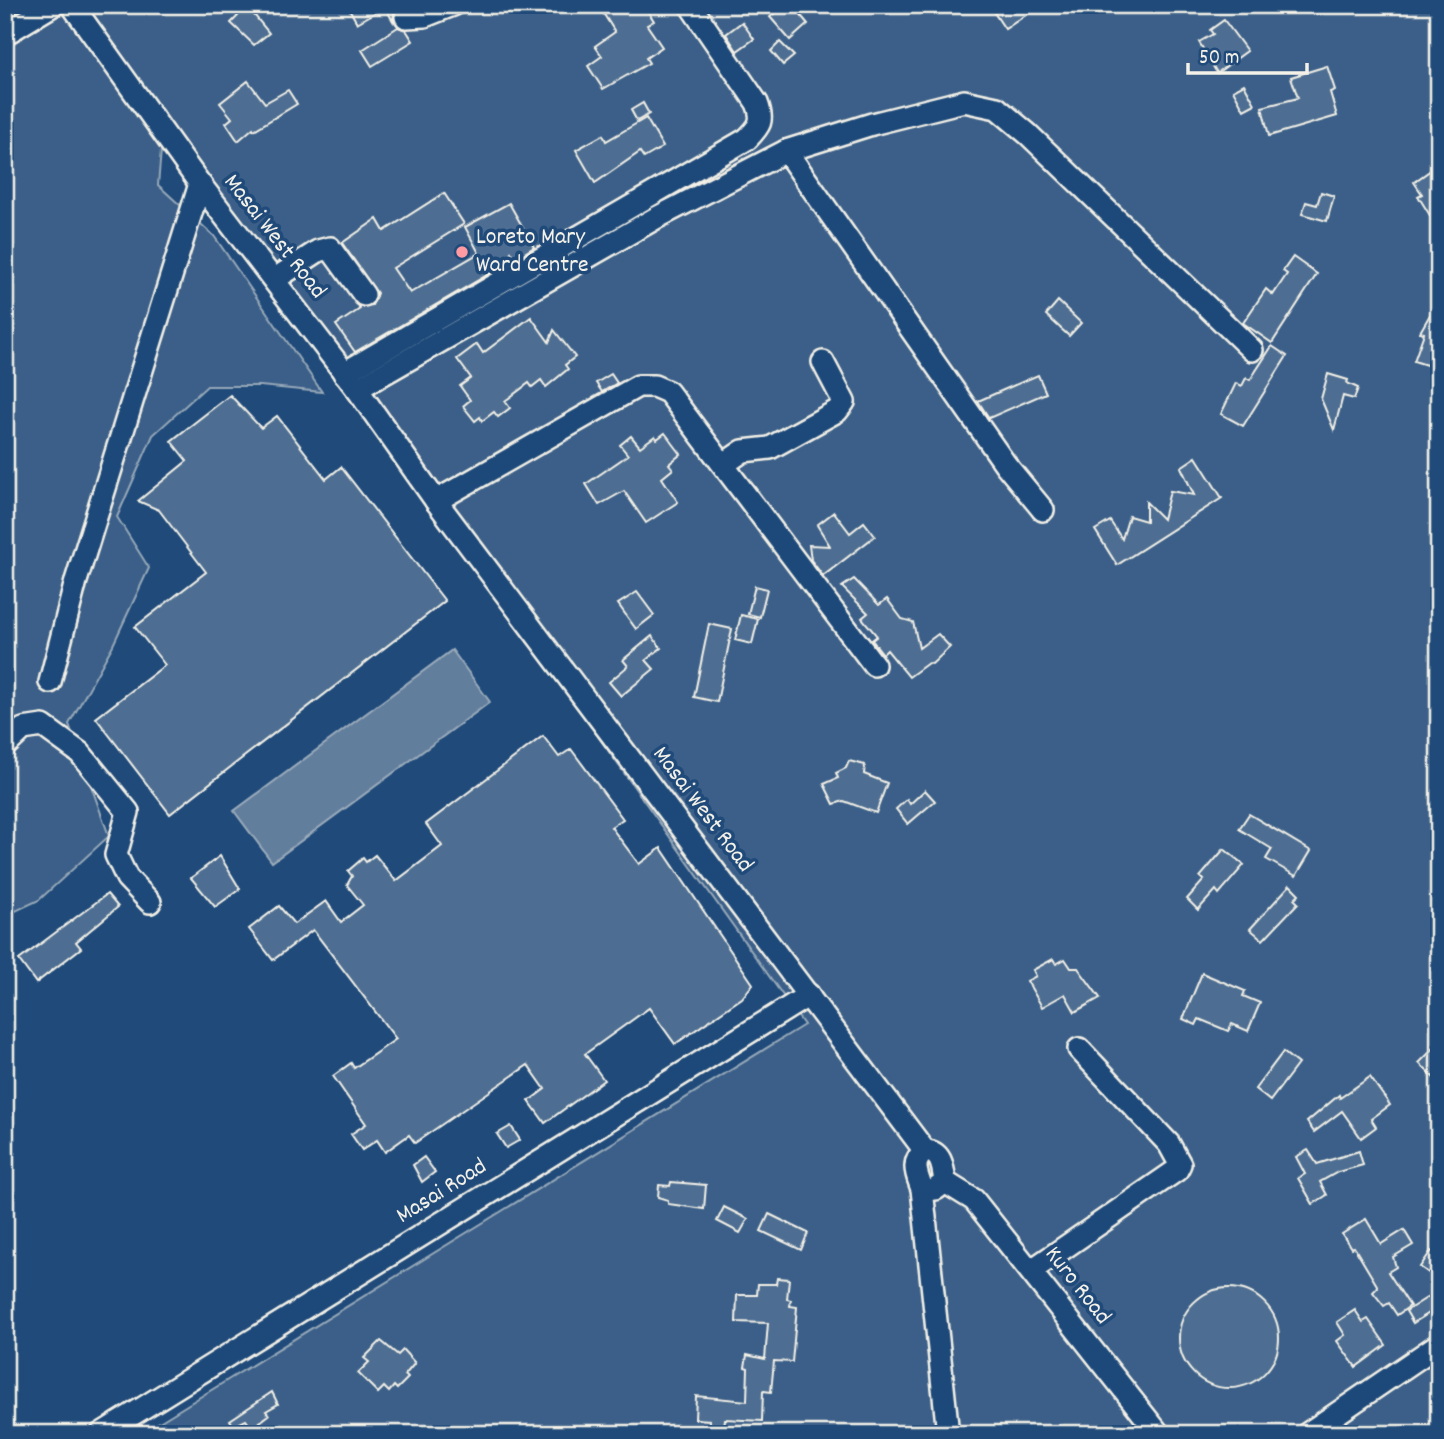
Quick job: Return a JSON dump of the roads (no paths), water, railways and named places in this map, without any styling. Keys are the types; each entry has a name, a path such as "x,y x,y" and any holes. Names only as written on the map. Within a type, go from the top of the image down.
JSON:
{"street":[{"path":"5,34 53,5"},
{"name":"Masai West Road","path":"72,5 200,184 275,279 436,501 925,1151"},
{"path":"406,17 425,16 453,5"},
{"path":"351,381 747,139 760,126 762,116 757,103 690,5"},
{"path":"351,381 786,150 964,100 997,108 1028,134 1252,351"},
{"path":"786,150 1006,465 1043,510"},
{"path":"50,682 76,581 200,184"},
{"path":"275,279 318,251 330,248 364,295"},
{"path":"724,464 743,451 770,448 837,411 844,402 823,362"},
{"path":"436,501 638,386 654,386 668,392 874,665"},
{"path":"5,746 23,729 43,726 80,753 128,812 116,855 127,878 150,902"},
{"name":"Masai Road","path":"101,1434 809,995"},
{"path":"1032,1270 1102,1224 1180,1164 1169,1144 1079,1049"},
{"path":"922,1189 935,1190 945,1182 939,1156 925,1151 917,1159 915,1169 922,1189 948,1434"},
{"name":"Kuro Road","path":"945,1182 974,1200 1159,1434"},
{"path":"1307,1434 1439,1344"}],"place":[{"name":"Loreto Mary Ward Centre","path":"462,252"}]}
